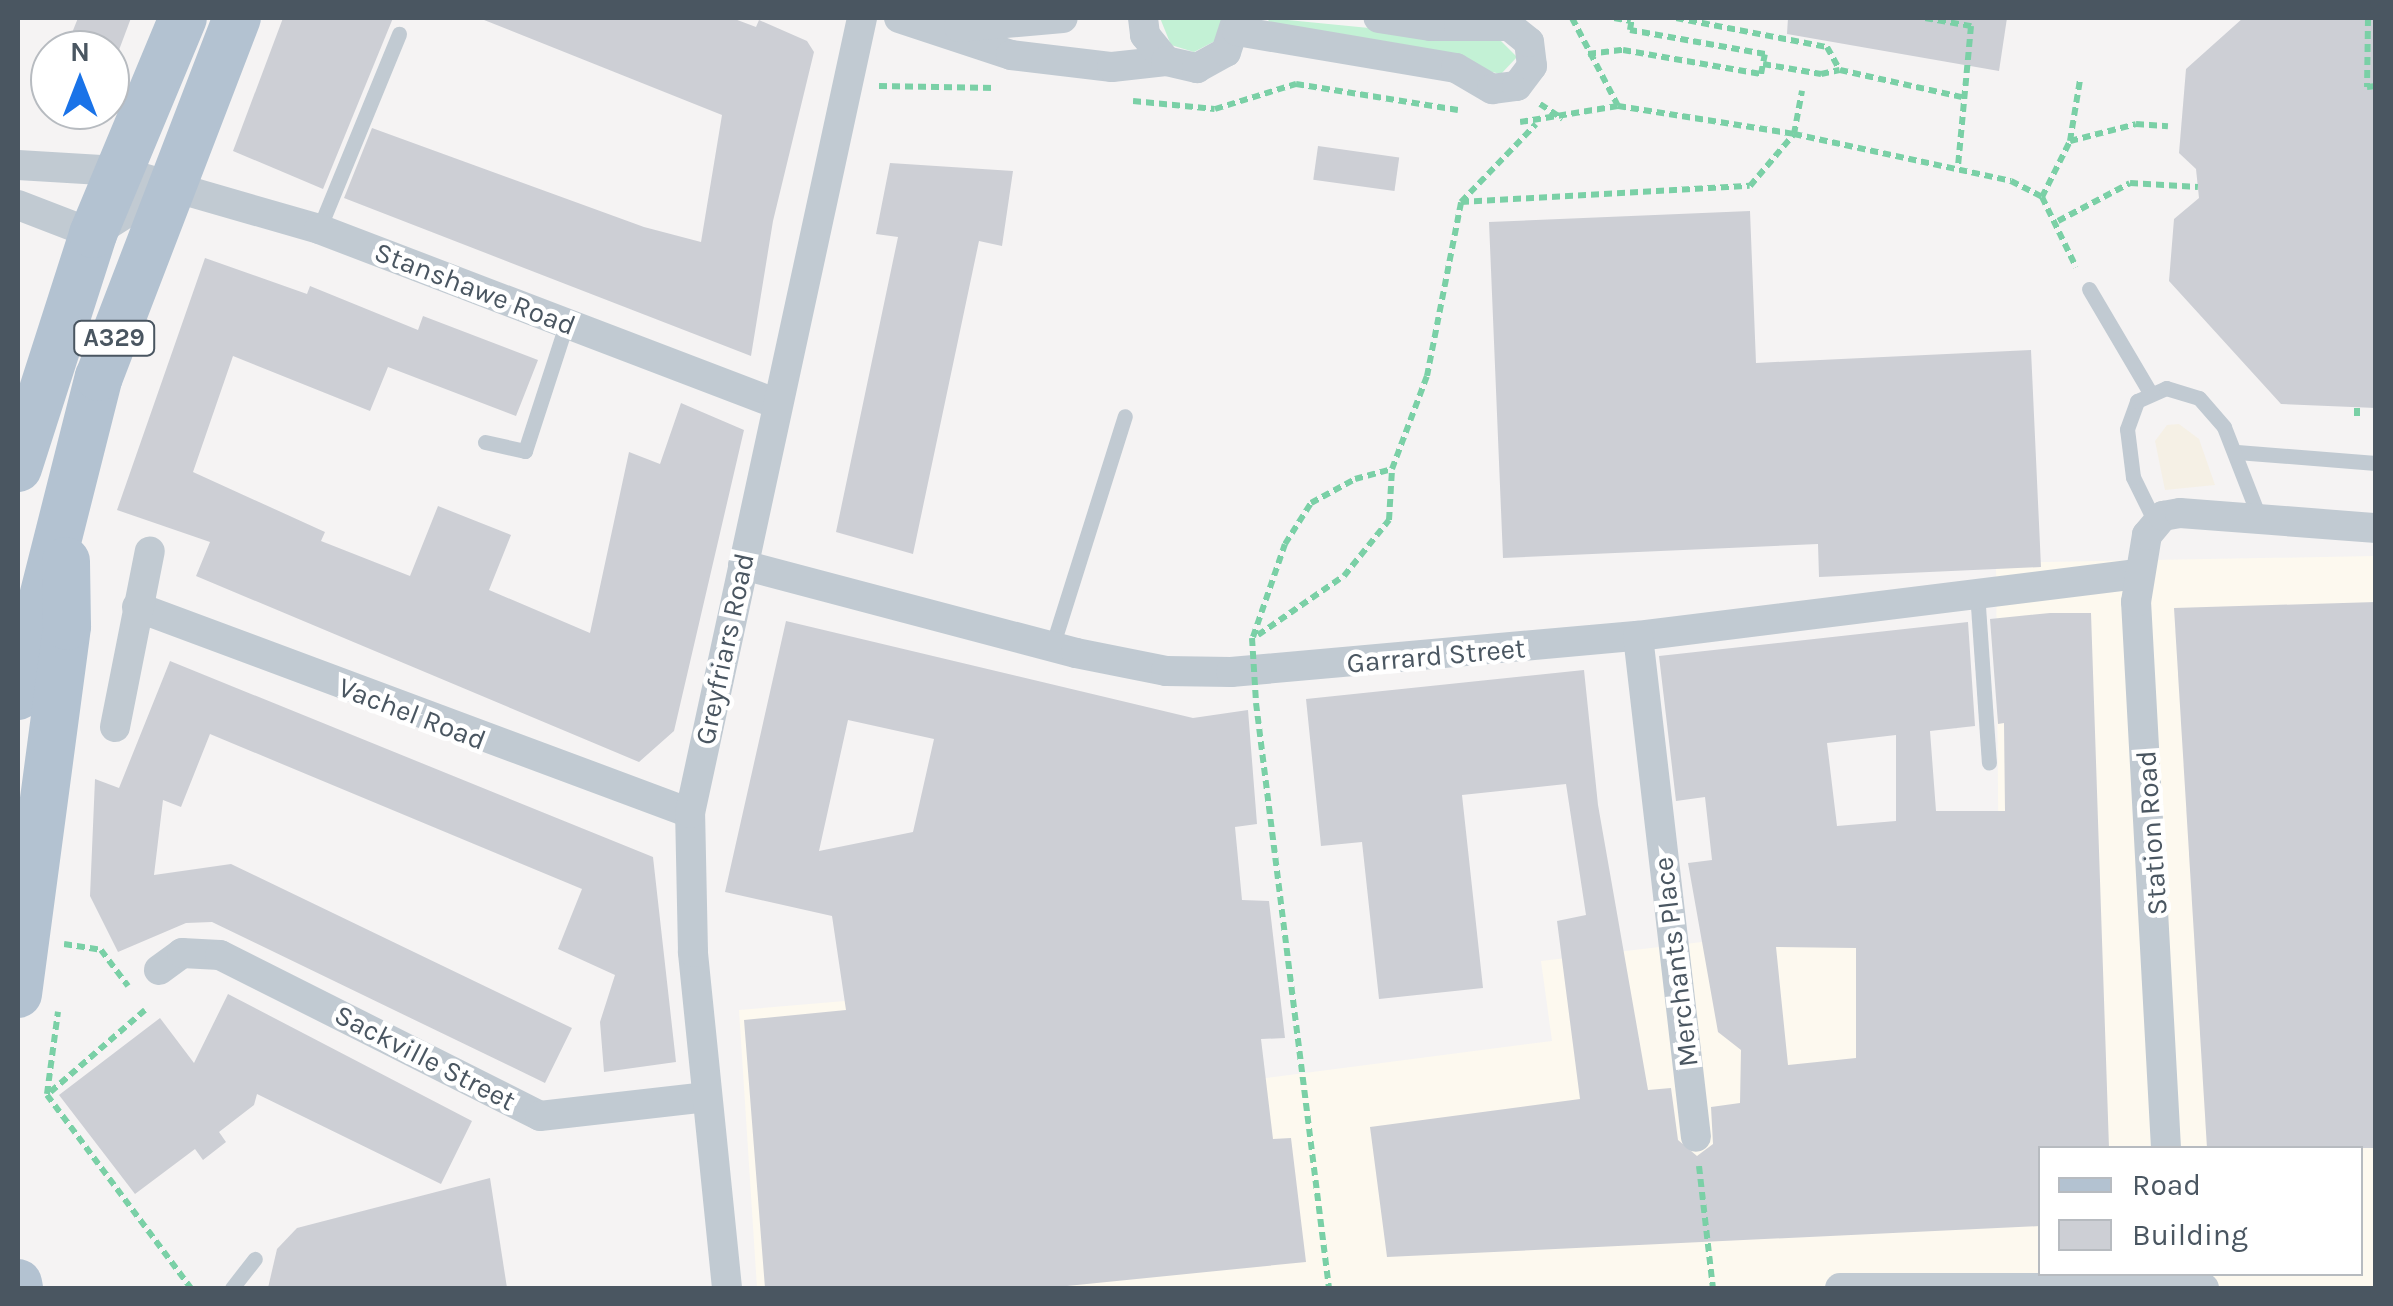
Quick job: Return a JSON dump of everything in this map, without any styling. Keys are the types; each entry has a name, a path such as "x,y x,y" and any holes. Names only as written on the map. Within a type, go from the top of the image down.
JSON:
{"main road":[{"name":"A329","path":"18,468 93,234 183,18"},
{"name":"A329","path":"18,696 66,493 100,377 176,169 237,18"},
{"path":"38,998 67,626 66,493"}],"street":[{"name":"Greyfriars Road","path":"727,1288 687,868 690,812 862,18"},
{"path":"898,18 941,27 1011,55 1112,67 1166,61 1197,68 1213,62 1237,24 1456,68 1492,89 1517,86 1532,66 1529,42 1509,26 1430,26 1379,18"},
{"path":"941,27 1063,18"},
{"path":"1143,18 1145,35 1166,61"},
{"name":"Stanshawe Road","path":"18,165 118,171 176,169 320,229 777,404"},
{"path":"18,205 93,234 176,169"},
{"path":"2155,522 2180,512 2376,528"},
{"name":"Station Road","path":"2155,522 2137,574 2166,1146"},
{"path":"115,727 150,551"},
{"name":"Garrard Street","path":"744,565 1052,647 1166,671 1271,672 1638,636 2137,574"},
{"name":"Vachel Road","path":"137,607 690,812"},
{"name":"Merchants Place","path":"1638,636 1696,1137"},
{"name":"Sackville Street","path":"160,970 182,953 220,955 540,1116 706,1097"},
{"path":"1840,1288 2204,1288"}],"lane":[{"path":"320,229 399,34"},
{"path":"2090,290 2150,391"},
{"path":"485,442 525,451 566,325"},
{"path":"2155,522 2141,499 2128,448 2129,415 2150,391 2176,388 2200,398 2237,452 2260,517"},
{"path":"1052,647 1124,416"},
{"path":"2237,452 2376,463"},
{"path":"1977,591 1988,763"},
{"path":"232,1288 255,1259"}],"path":[{"path":"1572,18 1618,106"},
{"path":"1588,54 1623,50 1761,74 1765,54 1630,30 1632,19 1614,18"},
{"path":"1676,18 1826,47 1840,70"},
{"path":"1924,18 1971,26 1958,168"},
{"path":"2368,18 2372,36 2366,87 2376,86"},
{"path":"1763,64 1821,74 1840,70 1962,97"},
{"path":"2042,197 2070,141 2080,80"},
{"path":"1461,202 1750,186 1794,134 1802,90"},
{"path":"1564,120 1618,106 1794,134 1958,168 2042,197 2058,222 2070,256"},
{"path":"1252,638 1344,576 1390,520 1392,469 1427,376 1461,202 1536,124"},
{"path":"2070,141 2136,124 2168,126"},
{"path":"2058,222 2130,183 2198,187"},
{"path":"2357,408 2357,421"},
{"path":"1329,1288 1256,702 1252,638 1285,544 1311,503 1355,479 1392,469"},
{"path":"45,940 64,963"},
{"path":"45,940 102,950 146,1010"},
{"path":"47,1095 156,999 160,970"},
{"path":"38,998 47,1095 192,1288"},
{"path":"1696,1137 1713,1288"}],"shaded area":[{"path":"2375,556 2375,1288 757,1288 739,1010 987,989 1003,1112 1552,1041 1541,961 1999,907 1996,563"}],"green space":[{"path":"1160,18 1222,18 1215,41 1194,52 1171,45"},
{"path":"1268,18 1501,41 1517,57 1501,74 1269,23"}],"sand":[{"path":"2179,424 2199,439 2215,485 2165,490 2155,441 2167,425"}],"building":[{"path":"78,18 131,18 126,30 73,30"},
{"path":"283,18 393,18 323,189 233,151"},
{"path":"479,18 732,18 756,27 759,20 807,41 814,52 773,221 751,356 344,198 372,128 644,227 701,242 722,115"},
{"path":"1788,18 2007,18 1999,71 1787,34"},
{"path":"2243,18 2376,18 2376,408 2281,404 2169,281 2174,219 2199,198 2196,169 2179,153 2186,69"},
{"path":"1318,146 1399,157 1394,191 1313,180"},
{"path":"890,163 1013,171 1002,246 979,241 913,554 836,532 898,237 876,234"},
{"path":"1750,211 1756,363 2031,350 2041,567 1819,577 1818,544 1503,558 1489,222"},
{"path":"205,258 307,294 310,286 418,330 423,316 538,360 516,416 388,367 370,411 233,356 193,472 325,532 321,541 410,576 438,506 511,535 489,590 590,633 629,452 660,464 681,403 744,430 674,731 639,762 196,576 210,542 117,510"},
{"path":"2376,602 2376,1148 2207,1146 2174,608"},
{"path":"2091,613 2109,1146 2038,1146 2038,1226 1387,1257 1370,1127 1580,1099 1557,921 1586,915 1566,784 1462,795 1483,988 1379,999 1362,842 1321,846 1306,699 1584,670 1598,805 1648,1090 1671,1088 1678,1140 1697,1156 1713,1144 1711,1107 1740,1103 1741,1050 1718,1032 1688,863 1712,860 1705,797 1676,801 1659,656 1968,622 1975,726 1930,731 1936,811 2005,811 2004,723 1998,724 1990,619","holes":["1896,735 1896,821 1837,826 1827,743","1776,947 1856,948 1856,1058 1788,1065"]},
{"path":"786,621 1193,718 1248,710 1257,824 1235,827 1242,900 1269,901 1285,1038 1261,1039 1273,1139 1291,1138 1306,1262 1047,1288 765,1288 744,1020 846,1010 832,916 725,892","holes":["848,720 934,739 913,832 819,851"]},
{"path":"170,661 653,857 676,1062 604,1072 600,1022 615,975 558,949 582,889 210,734 181,807 163,800 154,875 231,864 572,1028 545,1083 212,922 186,923 118,952 90,896 95,779 119,788"},
{"path":"228,994 472,1121 441,1184 257,1094 254,1105 219,1132 226,1142 203,1160 195,1149 135,1194 59,1095 160,1018 194,1063"},
{"path":"490,1178 507,1288 268,1288 277,1249 297,1228"}]}
